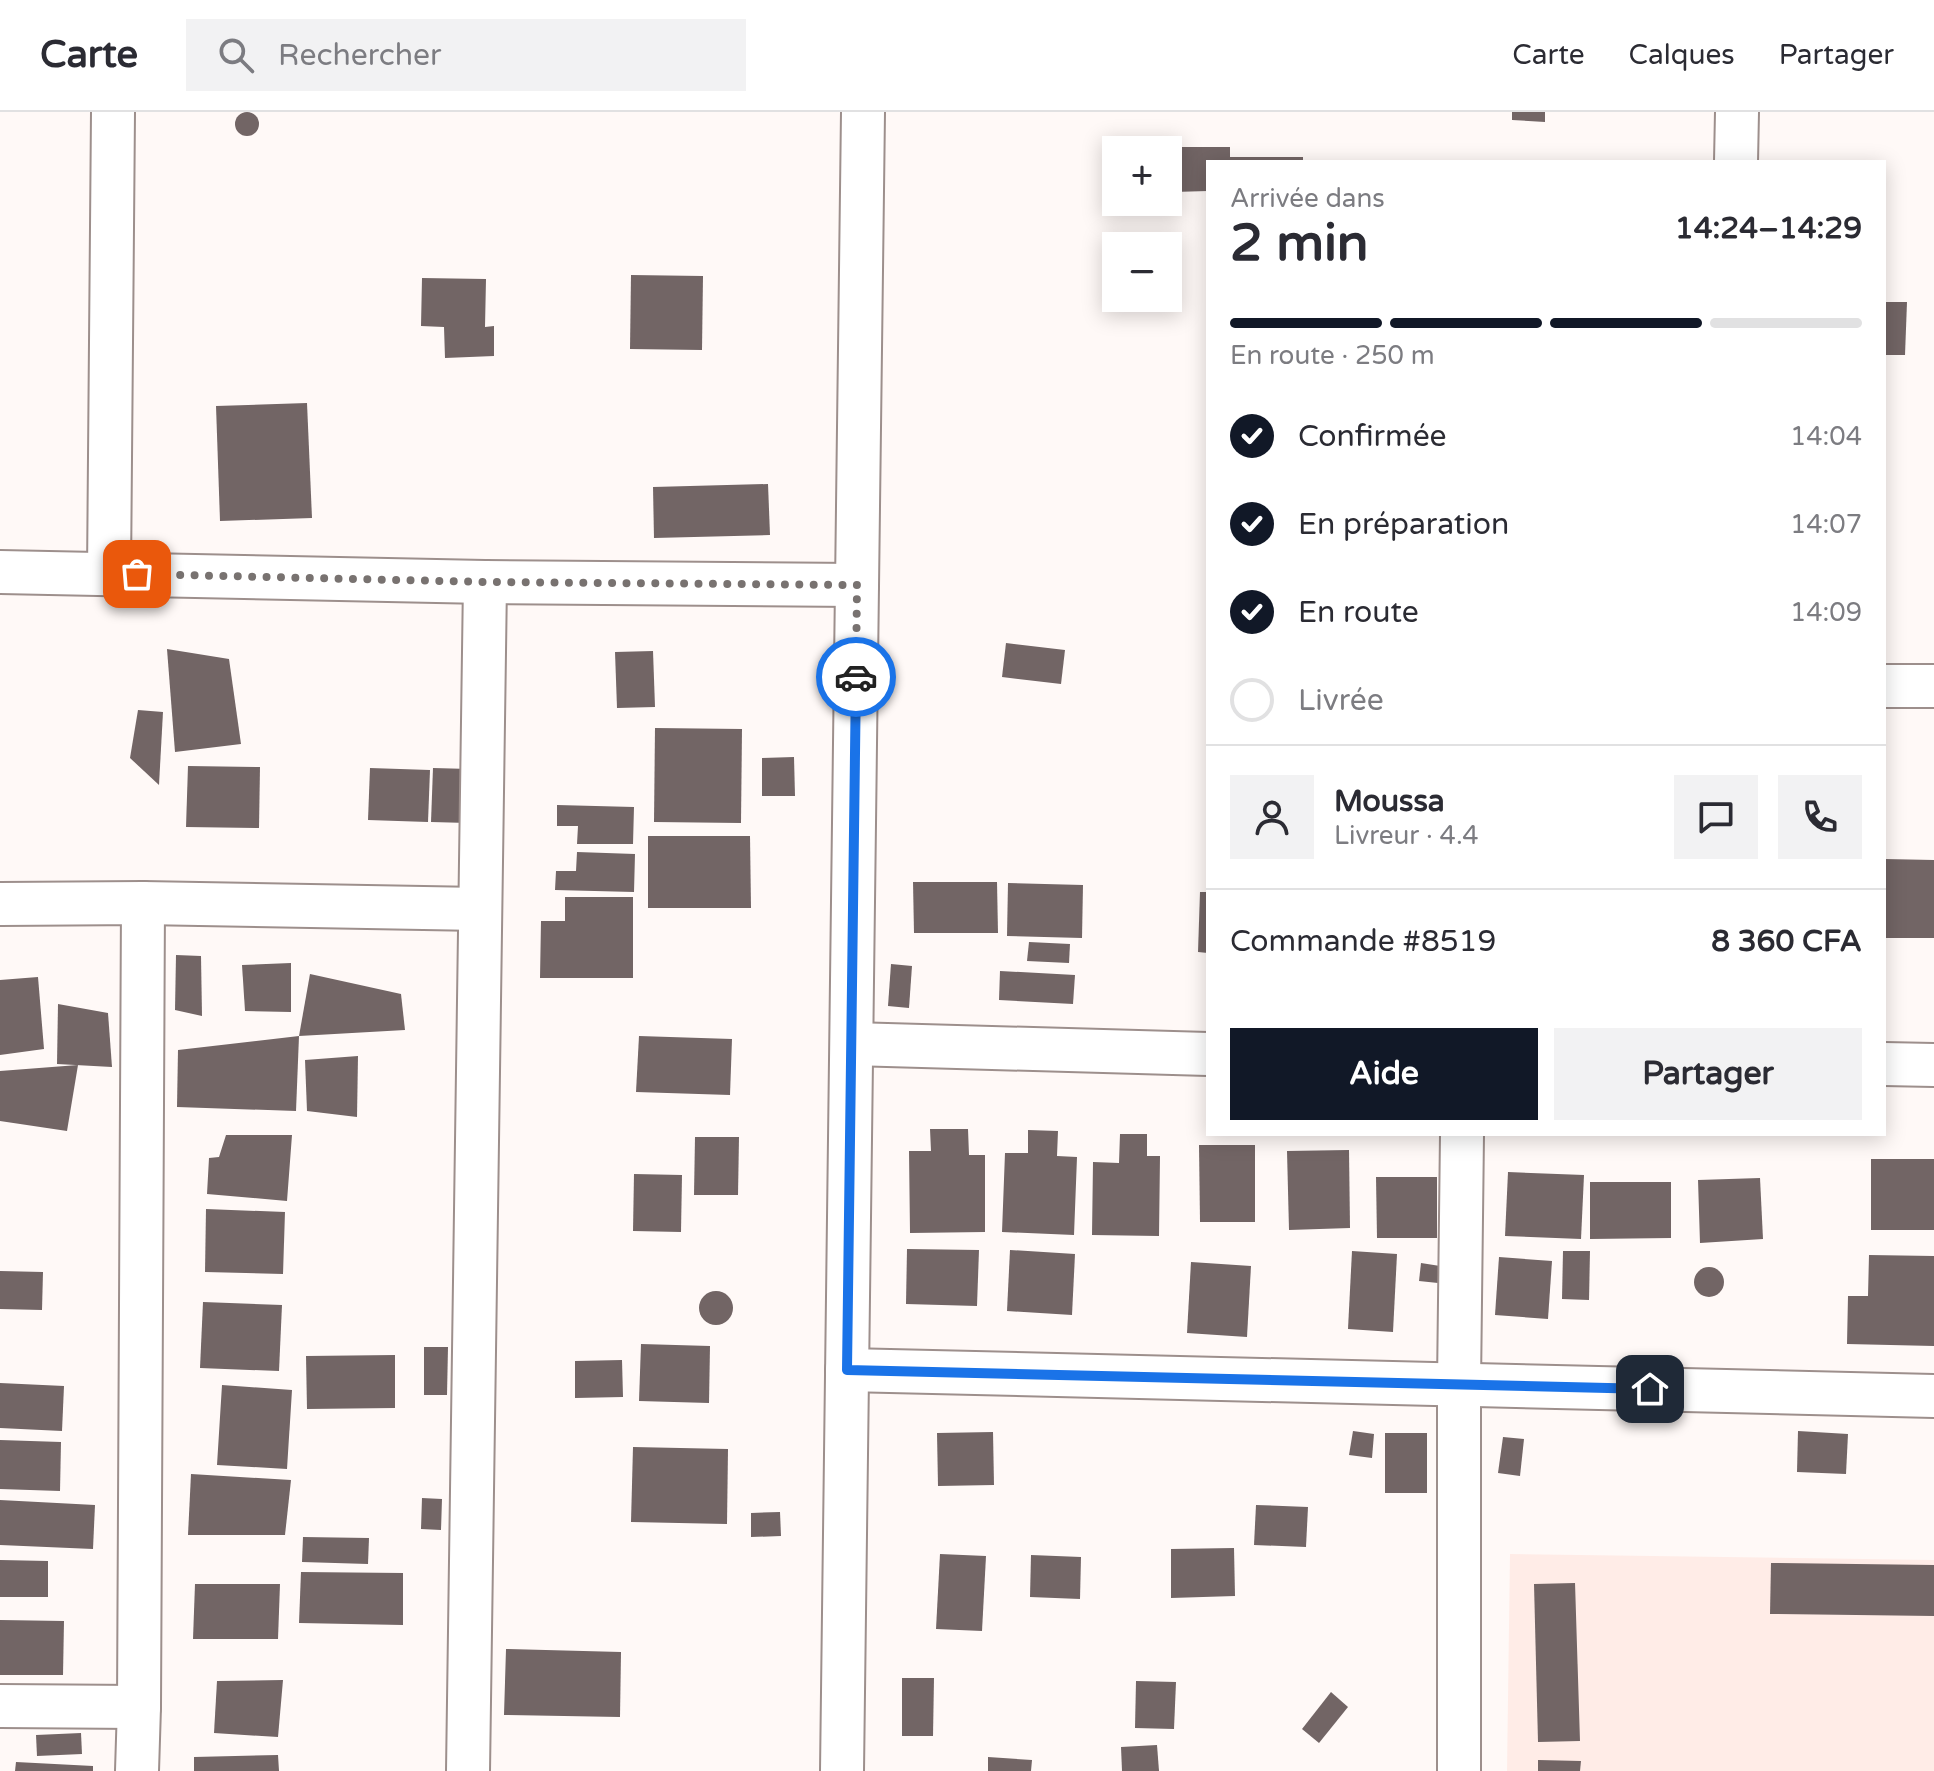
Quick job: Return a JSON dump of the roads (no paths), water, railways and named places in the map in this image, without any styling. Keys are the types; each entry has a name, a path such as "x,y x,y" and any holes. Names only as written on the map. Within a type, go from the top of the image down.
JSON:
{"street":[{"path":"109,573 113,112"},
{"path":"842,1771 863,112"},
{"path":"1736,160 1737,112"},
{"path":"0,572 485,582 857,585"},
{"path":"468,1771 485,582"},
{"path":"1886,686 1934,686"},
{"path":"0,904 143,903 480,909"},
{"path":"137,1771 143,903"},
{"path":"852,1044 1206,1054"},
{"path":"1886,1064 1934,1065"},
{"path":"1459,1771 1462,1136"},
{"path":"847,1370 1934,1396"},
{"path":"0,1706 139,1707"}]}
